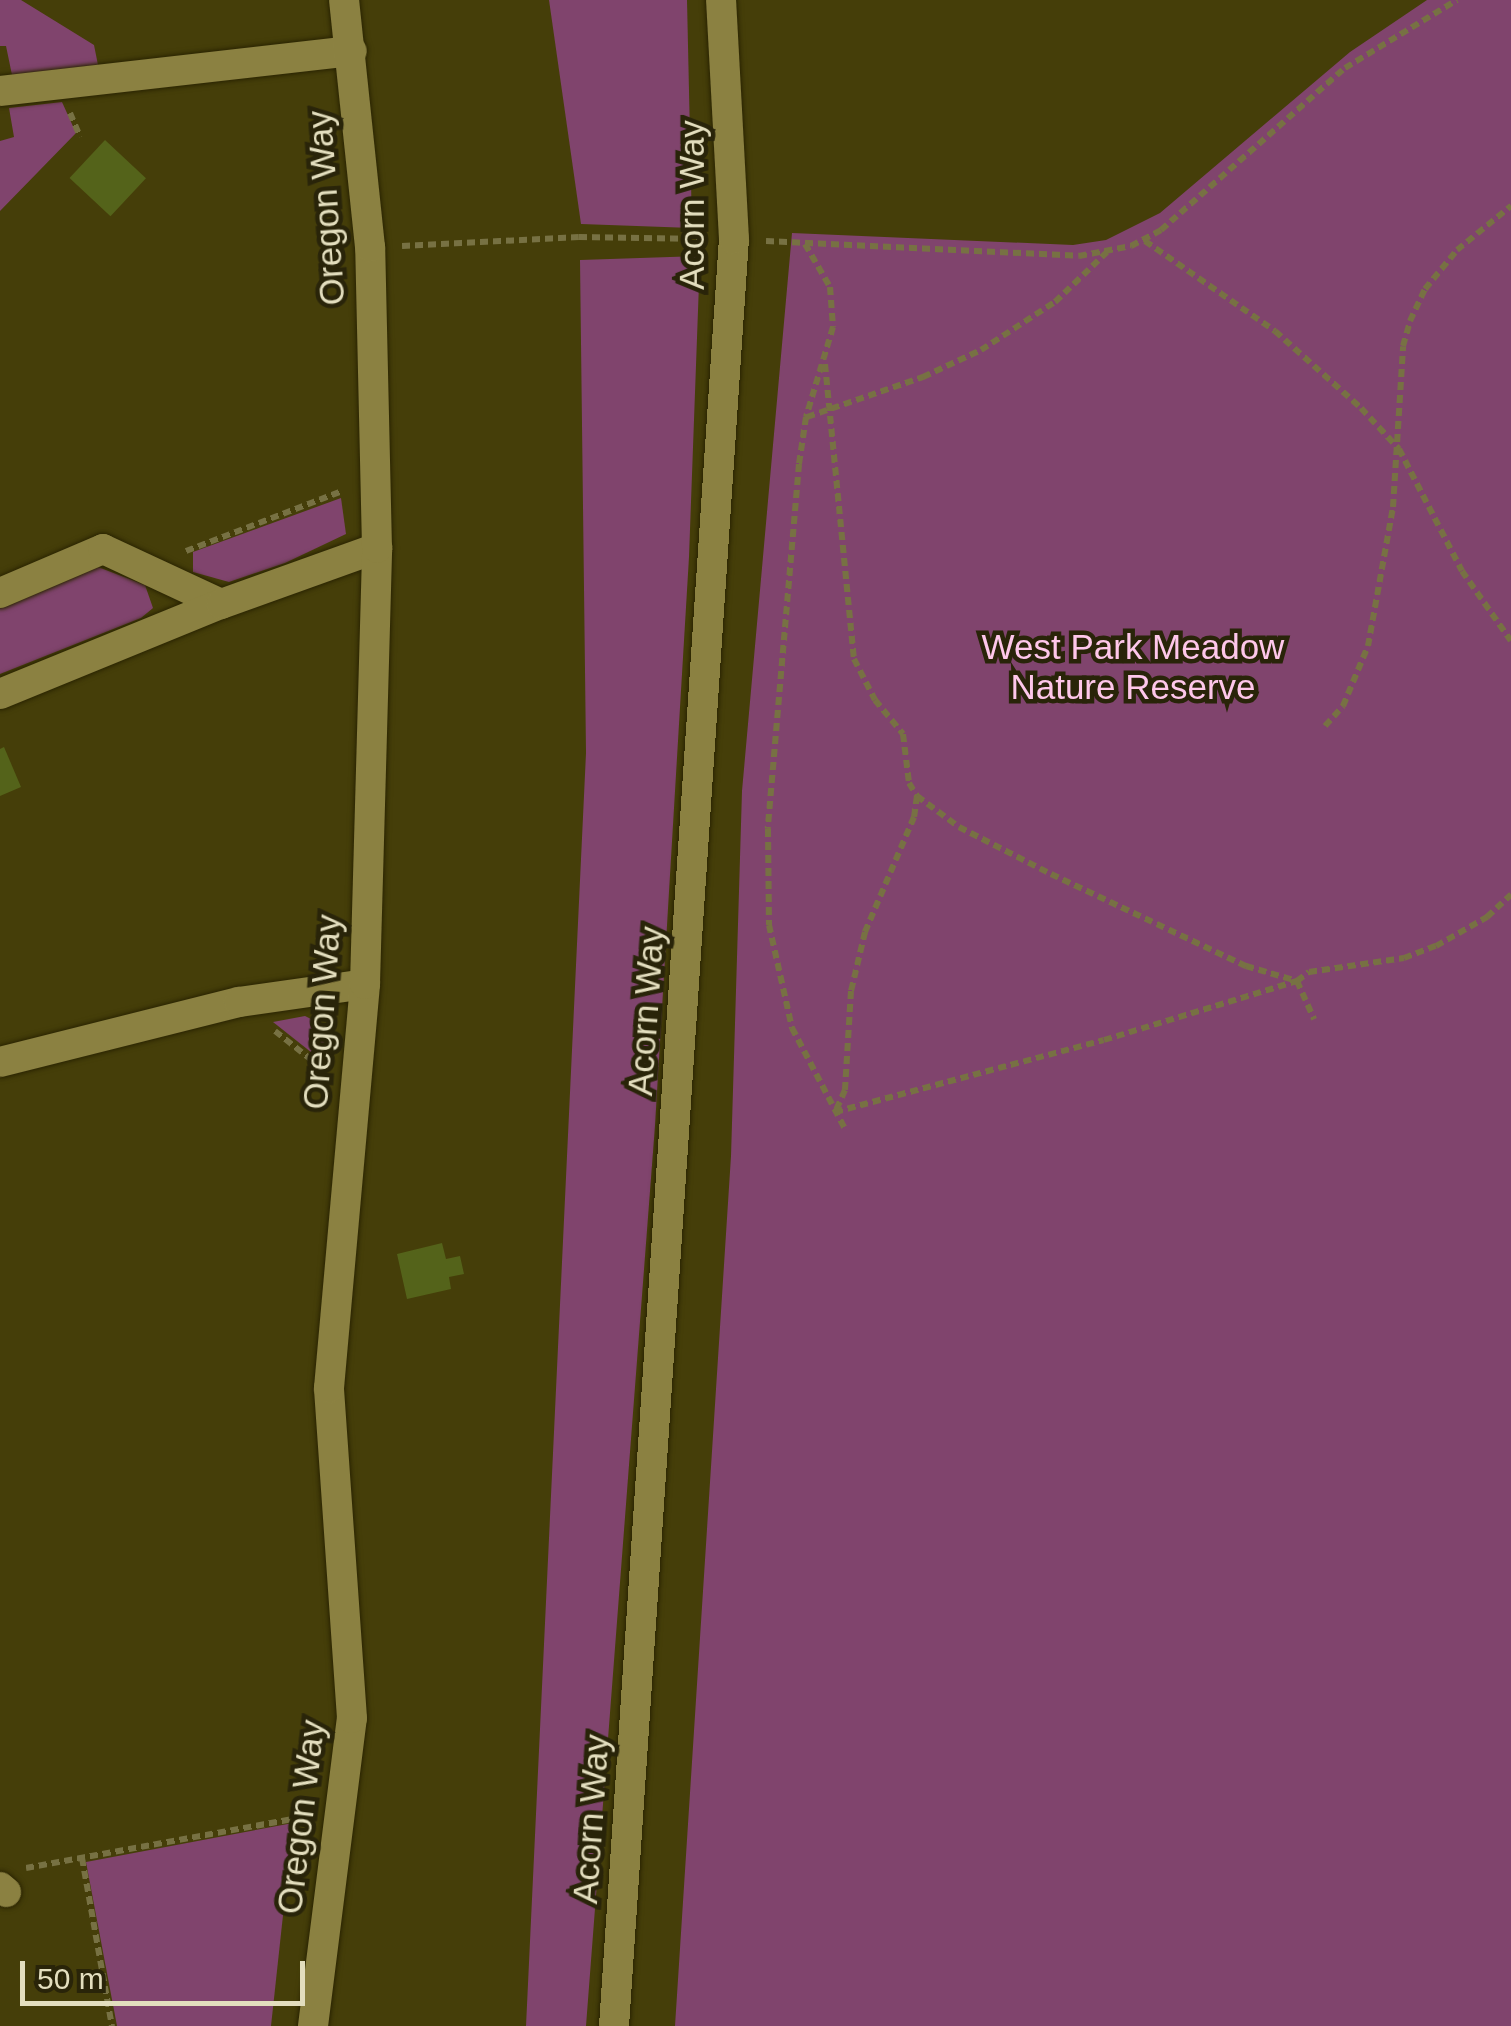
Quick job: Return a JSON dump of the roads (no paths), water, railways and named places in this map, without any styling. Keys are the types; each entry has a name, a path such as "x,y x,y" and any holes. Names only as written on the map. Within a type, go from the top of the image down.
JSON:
{"street":[{"name":"Oregon Way","path":"313,2026 352,1718 329,1388 364,984 377,548 370,247 344,0"},
{"name":"Acorn Way","path":"614,2026 734,239 721,0"},
{"path":"0,91 352,51"},
{"path":"0,694 221,604 377,548"},
{"path":"0,593 102,549 221,604"},
{"path":"0,1062 239,1002 364,984"}],"park label":[{"name":"West Park Meadow Nature Reserve","path":"1133,667"}]}
